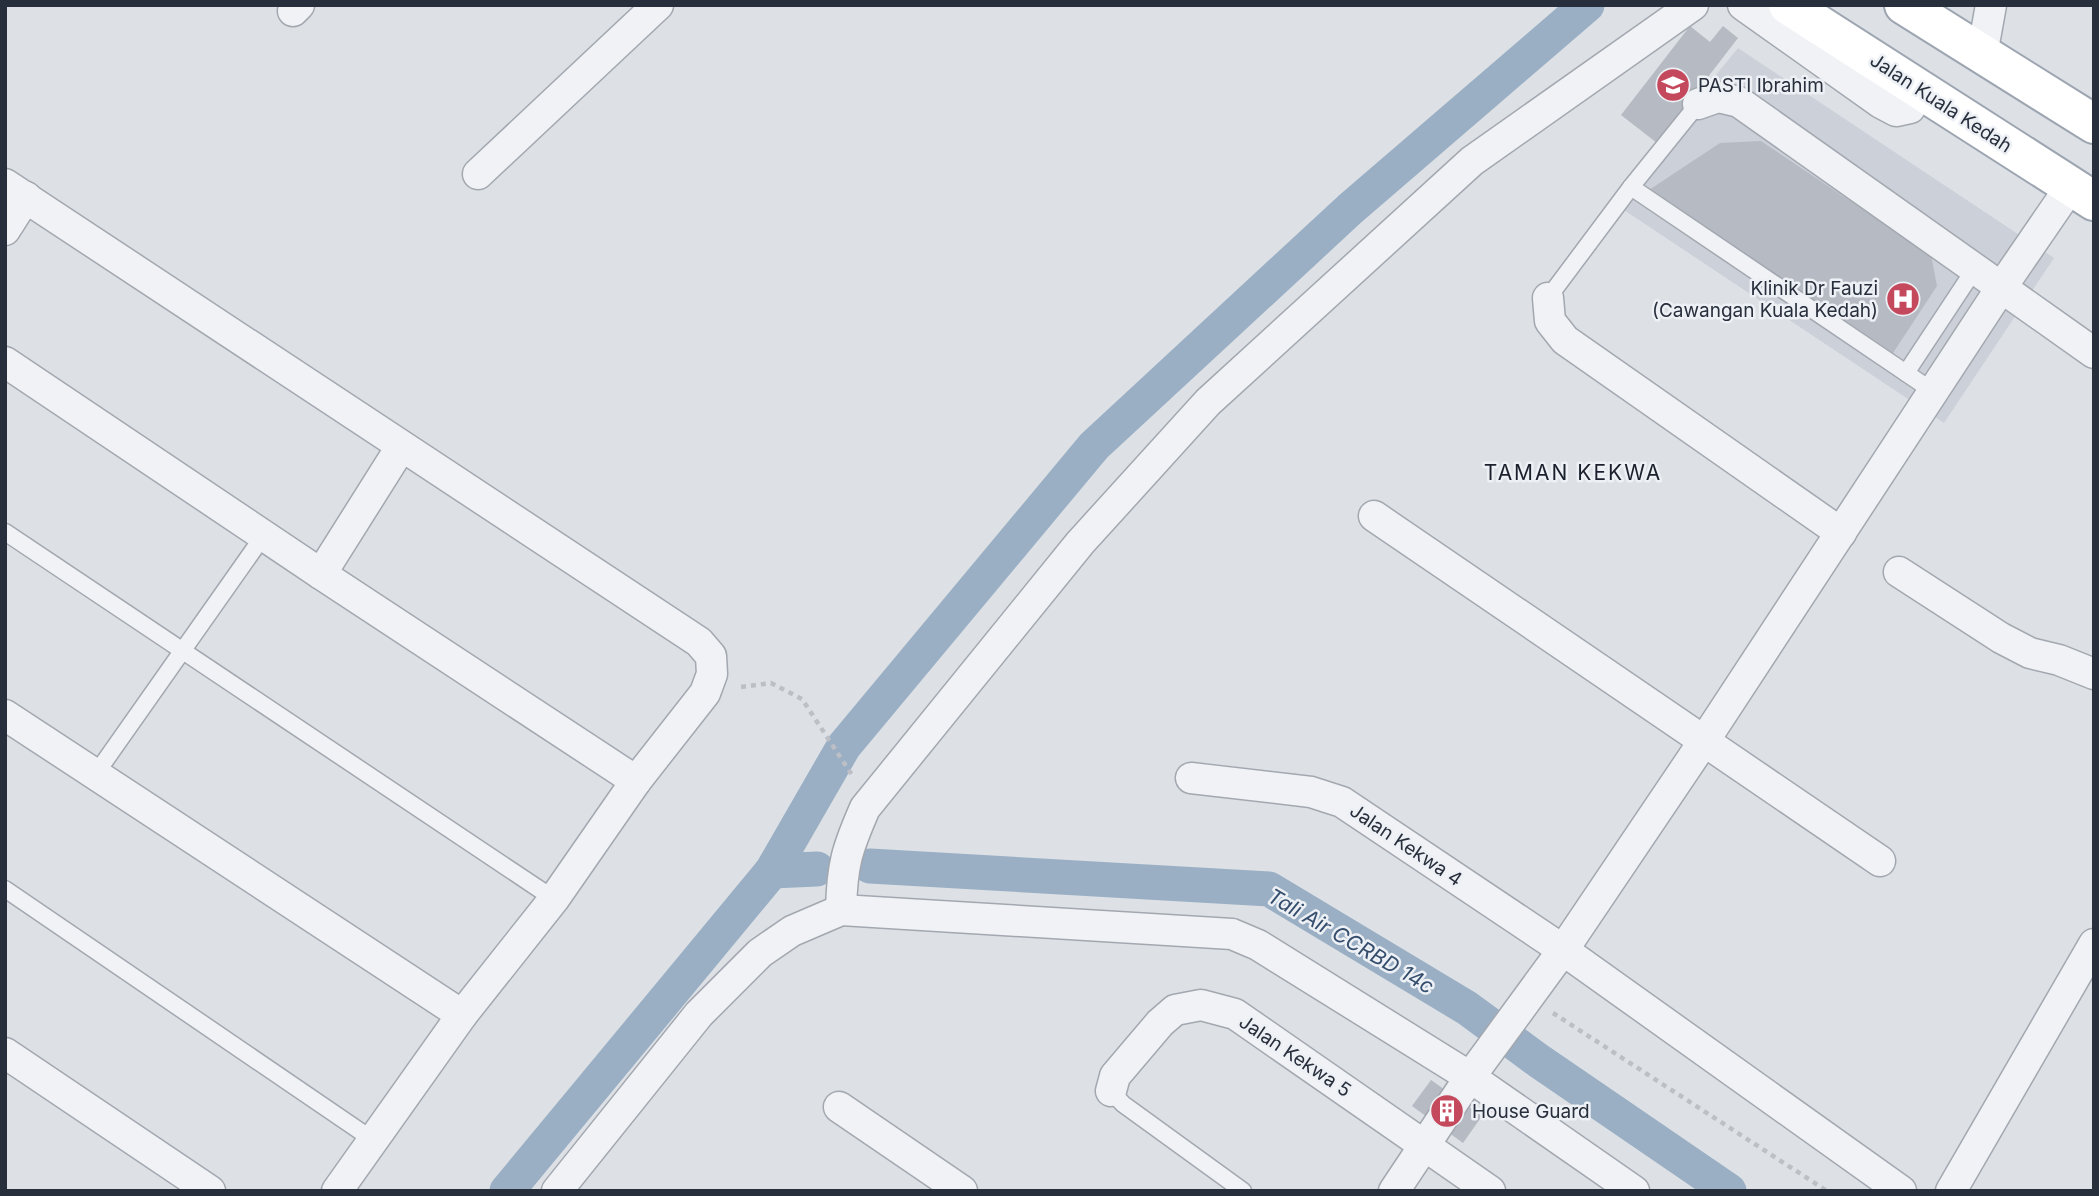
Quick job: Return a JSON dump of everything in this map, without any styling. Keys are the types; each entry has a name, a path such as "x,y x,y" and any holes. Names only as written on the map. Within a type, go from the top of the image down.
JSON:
{"main road":[{"name":"Jalan Kuala Kedah","path":"1788,5 2082,193"},
{"path":"1904,5 2094,124"}],"street":[{"path":"478,174 657,5"},
{"path":"841,910 842,873 848,845 865,808 1080,543 1208,402 1472,161 1693,5"},
{"path":"1743,5 1896,111 1910,108 1921,91"},
{"path":"1982,55 1991,5"},
{"path":"1698,104 1718,97 1739,102 2094,353"},
{"path":"5,230 16,191 699,642 711,656 712,674 705,693 636,781 554,899 462,1015 337,1191"},
{"path":"1394,1191 1470,1077 1563,950 1704,741 2001,288 2082,193"},
{"path":"1548,298 1550,321 1565,340 1841,533"},
{"path":"5,362 636,781"},
{"path":"321,574 401,447"},
{"path":"1374,516 1880,861"},
{"path":"1899,572 2001,638 2030,653 2059,660 2094,674"},
{"path":"5,715 462,1015"},
{"name":"Jalan Kekwa 4","path":"1191,778 1311,792 1342,802 1563,950 1901,1191"},
{"path":"557,1191 699,1014 760,953 792,931 841,910 1232,934 1258,945 1470,1077 1634,1191"},
{"path":"1951,1191 2094,944"},
{"name":"Jalan Kekwa 5","path":"1111,1091 1115,1076 1160,1023 1175,1010 1201,1005 1235,1014 1490,1191"},
{"path":"5,1053 210,1191"},
{"path":"839,1107 962,1191"}],"lane":[{"path":"1548,298 1631,187 1698,104"},
{"path":"1631,187 1934,392"},
{"path":"1906,373 1975,270"},
{"path":"5,532 554,899"},
{"path":"95,775 264,536"},
{"path":"5,889 373,1140"},
{"path":"1111,1091 1123,1104 1243,1191"}],"path":[{"path":"705,693 771,683 802,699 832,748 859,784"},
{"path":"1525,1002 1827,1191"}],"shaded area":[{"path":"1738,48 2054,258 1944,423 1612,202"}],"building":[{"name":"PASTI Ibrahim","path":"1690,26 1710,42 1723,26 1738,38 1657,143 1621,115"},
{"path":"1761,141 1931,255 1937,286 1893,353 1649,190 1720,143"},
{"name":"House Guard","path":"1431,1080 1482,1116 1463,1143 1412,1106"}],"waterway":[{"path":"507,1191 772,871 844,746 1094,446 1350,209 1587,5"},
{"name":"Tali Air CCRBD 14c","path":"870,866 1269,889 1467,1008 1539,1061 1729,1191"},
{"name":"Tali Air CCRBD 14c","path":"772,871 817,869"}],"place":[{"name":"PASTI Ibrahim","path":"1673,85"},
{"name":"Klinik Dr Fauzi (Cawangan Kuala Kedah)","path":"1903,299"},
{"name":"House Guard","path":"1447,1111"}],"district":[{"name":"TAMAN KEKWA","path":"1573,472"}]}
